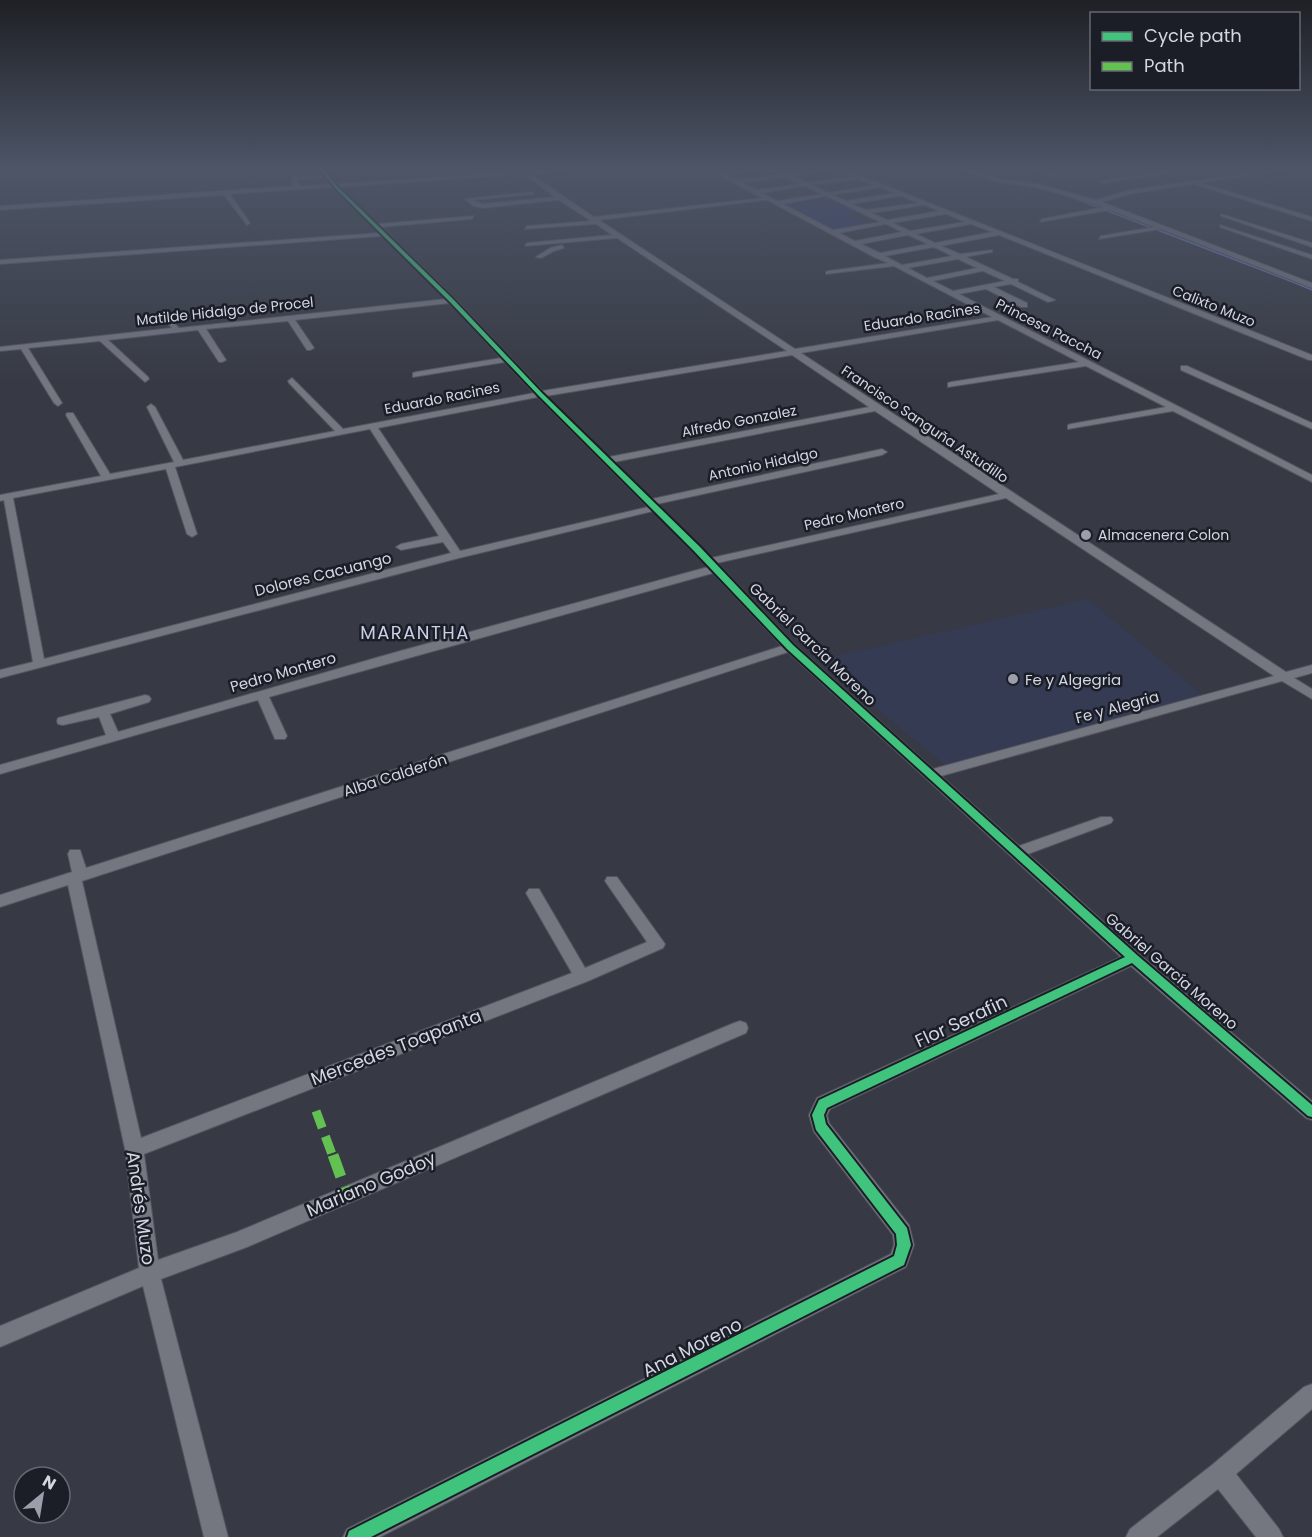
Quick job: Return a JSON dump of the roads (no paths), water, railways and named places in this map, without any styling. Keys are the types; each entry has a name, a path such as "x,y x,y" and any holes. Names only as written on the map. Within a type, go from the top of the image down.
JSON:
{"street":[{"path":"0,262 253,241"},
{"name":"Gabriel García Moreno","path":"392,241 790,647 1133,958 1312,1112"},
{"path":"527,245 570,241"},
{"name":"Princesa Paccha","path":"848,241 1312,479"},
{"path":"853,243 866,241"},
{"path":"927,241 1015,281 1050,300"},
{"path":"876,256 960,241"},
{"path":"828,273 897,266 990,251 966,241"},
{"name":"Calixto Muzo","path":"1020,241 1312,358"},
{"path":"1194,241 1312,286"},
{"path":"1266,241 1311,256"},
{"path":"539,257 557,247 627,242"},
{"name":"Francisco Sanguña Astudillo","path":"627,242 1312,695"},
{"path":"1295,259 1311,256"},
{"path":"925,280 987,268"},
{"path":"952,294 1015,281"},
{"path":"988,287 1024,305"},
{"name":"Matilde Hidalgo de Procel","path":"0,349 452,301"},
{"path":"165,316 177,330"},
{"path":"290,318 310,348"},
{"name":"Eduardo Racines","path":"4,497 540,394 999,318"},
{"path":"200,327 222,360"},
{"path":"102,338 145,379"},
{"path":"23,346 58,403"},
{"path":"416,375 508,359"},
{"path":"951,385 1087,363"},
{"path":"1184,368 1312,426"},
{"path":"292,381 340,431"},
{"path":"151,407 174,463 192,534"},
{"name":"Alfredo Gonzalez","path":"607,460 877,408"},
{"path":"1071,427 1174,408"},
{"path":"70,415 106,476"},
{"path":"372,425 457,555"},
{"name":"Antonio Hidalgo","path":"652,505 882,452"},
{"name":"Pedro Montero","path":"0,770 711,565 1007,495"},
{"path":"4,497 39,663"},
{"name":"Dolores Cacuango","path":"0,674 652,505"},
{"path":"401,547 446,538"},
{"name":"Alba Calderón","path":"0,901 790,647"},
{"name":"Fe y Alegria","path":"931,774 1287,678 1312,669"},
{"path":"262,696 280,736"},
{"path":"63,721 145,699"},
{"path":"103,712 114,738"},
{"path":"1018,854 1031,846 1106,820"},
{"name":"Andrés Muzo","path":"75,854 77,877 134,1149 150,1273 216,1537"},
{"name":"Mercedes Toapanta","path":"134,1149 582,976 657,944 612,881"},
{"path":"534,893 582,976"},
{"name":"Flor Serafin","path":"819,1126 818,1115 823,1104 1133,958"},
{"name":"Mariano Godoy","path":"0,1337 150,1273 240,1240 740,1029"},
{"name":"Ana Moreno","path":"355,1537 899,1260 904,1245 902,1232 819,1126"},
{"path":"1138,1537 1220,1473 1312,1395"},
{"path":"1220,1473 1271,1537"}],"waterway":[{"path":"1186,241 1304,286"},
{"path":"1300,284 1312,289"}],"place":[{"name":"Almacenera Colon","path":"1086,535"},
{"name":"Fe y Algegria","path":"1013,679"}],"district":[{"name":"MARANTHA","path":"415,632"}]}
